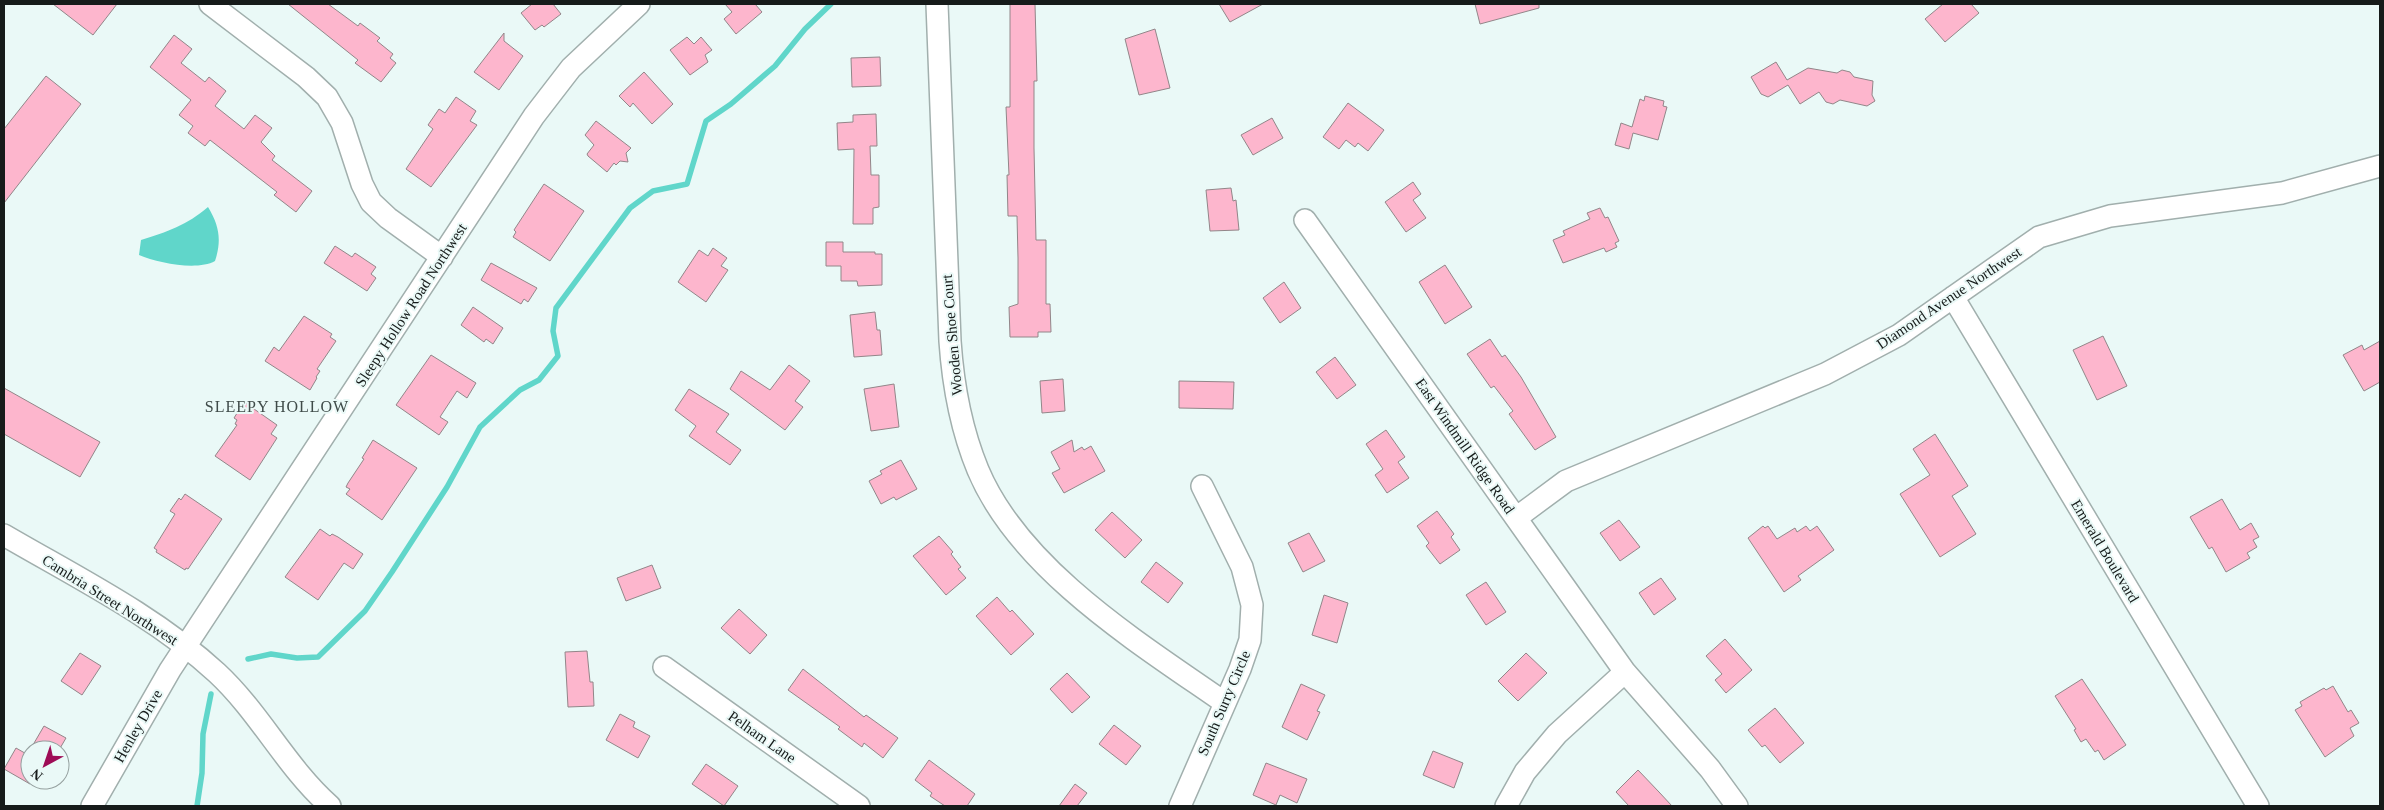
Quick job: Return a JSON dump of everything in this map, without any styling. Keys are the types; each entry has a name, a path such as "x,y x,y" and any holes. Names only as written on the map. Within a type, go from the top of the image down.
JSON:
{"street":[{"path":"210,4 306,76 327,96 342,122 362,184 372,202 388,218 442,257"},
{"name":"Sleepy Hollow Road Northwest","path":"185,647 534,116 571,68 639,4"},
{"name":"Wooden Shoe Court","path":"938,4 953,382 961,416 978,470 1002,513 1037,557 1082,598 1129,636 1225,704"},
{"name":"Diamond Avenue Northwest","path":"1516,518 1566,481 1825,374 1861,357 1899,335 2039,237 2110,216 2282,193 2380,166"},
{"name":"East Windmill Ridge Road","path":"1305,220 1625,672 1710,769 1736,806"},
{"name":"Emerald Boulevard","path":"1953,297 2258,806"},
{"name":"South Surry Circle","path":"1180,806 1225,704 1250,640 1252,605 1242,567 1202,486"},
{"name":"Cambria Street Northwest","path":"4,535 100,590 185,647 217,674 244,703 302,779 330,806"},
{"name":"Henley Drive","path":"92,806 185,647"},
{"name":"Pelham Lane","path":"664,667 859,806"},
{"path":"1506,806 1525,772 1557,734 1625,672"}],"water":[{"path":"208,207 215,220 219,239 215,261 188,266 156,261 139,255 141,240 176,227 192,219"}],"building":[{"path":"53,4 117,4 93,35"},
{"path":"288,4 328,4 358,26 360,23 380,38 377,41 393,54 390,58 396,63 381,82 355,63 358,60"},
{"path":"532,4 553,4 561,14 544,27 542,25 535,30 521,13"},
{"path":"725,4 755,4 762,12 736,34 724,19 732,12"},
{"path":"1010,4 1035,4 1037,81 1034,81 1036,240 1046,240 1046,304 1050,304 1051,332 1038,332 1038,337 1010,337 1009,307 1018,304 1018,258 1017,216 1008,216 1007,175 1009,175 1006,107 1010,107"},
{"path":"1219,4 1263,4 1230,22"},
{"path":"1475,4 1539,4 1539,8 1480,24"},
{"path":"1943,4 1971,4 1979,13 1945,42 1925,19"},
{"path":"1155,29 1170,88 1139,95 1125,39"},
{"path":"504,33 504,41 523,56 499,90 474,72"},
{"path":"174,35 192,49 181,63 205,82 209,77 226,91 215,106 244,129 255,115 272,128 261,142 275,156 272,160 312,191 296,212 274,195 277,192 210,140 205,146 188,133 193,126 179,115 191,100 150,67"},
{"path":"687,37 694,44 701,37 712,50 705,55 708,62 690,75 670,50"},
{"path":"880,57 881,86 852,87 851,58"},
{"path":"1776,62 1787,80 1808,68 1837,73 1842,70 1850,72 1854,77 1873,81 1872,95 1875,101 1867,106 1840,100 1833,104 1826,102 1819,92 1800,104 1788,85 1768,97 1761,94 1751,77"},
{"path":"644,72 673,104 652,124 633,103 630,107 619,96"},
{"path":"46,76 81,104 4,203 4,129"},
{"path":"1645,96 1664,101 1663,106 1667,107 1658,140 1633,133 1629,149 1615,145 1621,123 1632,127 1640,99 1644,101"},
{"path":"456,97 476,111 470,121 477,125 431,187 406,169 433,129 428,125 439,109 445,113"},
{"path":"1348,103 1384,130 1368,151 1358,143 1355,147 1346,140 1339,149 1323,137"},
{"path":"876,114 877,146 870,146 871,175 879,175 879,207 873,208 873,224 853,224 854,149 838,150 837,123 853,122 853,115"},
{"path":"1272,118 1283,138 1253,155 1241,135"},
{"path":"596,121 631,148 626,153 628,162 620,161 616,165 614,163 607,172 587,154 594,145 585,135"},
{"path":"1413,182 1421,194 1413,200 1426,218 1406,232 1385,202"},
{"path":"544,184 584,211 550,261 513,237 516,232 514,230"},
{"path":"1231,188 1233,201 1236,200 1239,230 1210,231 1206,190"},
{"path":"1600,208 1605,218 1608,217 1619,241 1615,243 1617,247 1606,252 1604,248 1563,263 1553,240 1565,235 1563,231 1590,219 1587,213"},
{"path":"826,242 843,242 843,252 875,252 875,254 882,254 882,285 858,286 857,281 841,281 841,266 826,266"},
{"path":"335,246 352,257 355,253 376,267 371,274 376,278 367,291 324,263"},
{"path":"713,248 727,258 721,266 728,270 706,302 678,282 699,250 708,256"},
{"path":"491,263 537,288 528,302 524,299 521,304 481,280"},
{"path":"1445,265 1472,307 1445,324 1419,282"},
{"path":"1284,282 1301,308 1280,323 1263,298"},
{"path":"473,307 503,328 493,344 486,339 484,342 461,325"},
{"path":"875,312 877,330 880,330 882,355 854,357 850,315"},
{"path":"304,316 332,334 330,337 336,341 317,369 320,371 310,390 265,361 274,347 279,351"},
{"path":"2103,336 2127,386 2097,400 2073,350"},
{"path":"1490,339 1502,357 1505,355 1521,377 1556,437 1535,450 1509,414 1513,411 1494,386 1491,388 1467,354"},
{"path":"2380,341 2380,382 2364,391 2343,355 2362,345 2364,350"},
{"path":"431,355 476,383 467,398 457,391 440,417 448,422 439,435 396,405"},
{"path":"1335,357 1356,385 1337,399 1316,372"},
{"path":"789,365 810,381 795,401 803,407 785,430 730,389 741,371 770,390"},
{"path":"1063,379 1065,411 1042,413 1040,381"},
{"path":"1179,381 1234,382 1233,409 1179,408"},
{"path":"894,384 899,427 871,431 864,389"},
{"path":"4,388 100,442 80,477 4,434"},
{"path":"689,389 729,414 716,432 741,450 730,465 689,436 696,426 675,410"},
{"path":"244,402 277,425 271,434 277,438 250,480 215,456 237,425 235,424 237,420 234,418"},
{"path":"1386,430 1405,457 1398,462 1409,478 1387,493 1375,475 1383,469 1366,444"},
{"path":"1935,434 1968,486 1952,496 1976,534 1940,557 1900,494 1930,475 1913,449"},
{"path":"373,440 417,468 382,520 346,494 350,489 346,487 348,483 364,459 362,458"},
{"path":"1072,440 1074,452 1082,447 1084,450 1091,446 1105,471 1064,493 1052,473 1060,469 1051,452"},
{"path":"901,460 917,489 896,500 894,497 881,504 869,481 882,474 880,471"},
{"path":"185,494 222,519 188,569 186,568 185,570 156,552 157,550 154,548 175,514 170,511 179,498 181,500"},
{"path":"2222,499 2240,530 2251,523 2259,537 2253,540 2257,547 2247,553 2250,558 2226,572 2212,547 2209,549 2190,517"},
{"path":"1437,511 1454,534 1451,537 1460,550 1440,564 1426,546 1429,543 1417,526"},
{"path":"1112,512 1142,540 1125,558 1095,530"},
{"path":"1619,520 1640,547 1620,561 1600,533"},
{"path":"1763,526 1765,528 1768,526 1777,539 1795,528 1797,532 1806,526 1810,531 1817,526 1834,550 1798,576 1801,580 1784,592 1748,538"},
{"path":"320,529 330,536 332,534 338,537 363,554 353,569 344,563 318,600 285,577"},
{"path":"1309,533 1325,561 1303,572 1288,543"},
{"path":"939,536 953,552 951,554 961,567 958,569 966,578 946,595 913,556"},
{"path":"1156,562 1183,583 1168,603 1141,582"},
{"path":"652,565 661,588 626,601 617,578"},
{"path":"1661,578 1676,599 1654,615 1639,593"},
{"path":"1486,582 1506,612 1486,625 1466,595"},
{"path":"1324,595 1348,603 1337,643 1312,635"},
{"path":"997,597 1034,634 1011,655 976,616"},
{"path":"739,609 767,635 750,654 721,628"},
{"path":"1725,639 1752,670 1726,693 1715,680 1722,674 1706,656"},
{"path":"587,651 590,682 593,682 594,706 568,707 565,652"},
{"path":"80,653 101,666 82,695 61,681"},
{"path":"1526,653 1547,673 1518,701 1498,681"},
{"path":"803,669 864,717 866,715 898,738 883,758 864,743 862,747 838,729 840,727 788,690"},
{"path":"1067,673 1090,697 1072,713 1050,689"},
{"path":"2082,679 2126,745 2104,760 2098,750 2095,752 2086,739 2081,742 2074,730 2076,729 2055,696"},
{"path":"1301,684 1325,695 1317,711 1320,712 1307,740 1282,727"},
{"path":"2333,686 2348,712 2351,710 2359,723 2350,728 2354,736 2325,757 2295,710 2302,706 2300,702 2324,688 2326,690"},
{"path":"1775,708 1804,743 1780,763 1765,745 1762,747 1748,730"},
{"path":"620,714 635,722 633,727 650,736 638,758 606,740"},
{"path":"1114,725 1141,746 1126,765 1099,744"},
{"path":"44,726 66,738 65,740 36,740"},
{"path":"16,748 20,750 20,778 4,769"},
{"path":"1433,751 1463,763 1454,788 1423,775"},
{"path":"929,760 975,794 967,806 945,806 930,796 932,793 915,780"},
{"path":"1266,763 1307,779 1297,803 1280,795 1276,805 1253,795"},
{"path":"706,764 738,786 724,806 692,784"},
{"path":"1638,770 1672,806 1629,806 1616,792"},
{"path":"1075,784 1087,793 1077,806 1059,806"}],"waterway":[{"path":"248,659 271,654 297,658 318,657 365,611 447,487 480,427 520,390 539,380 558,356 553,331 556,308 630,208 653,191 687,184 706,121 731,104 775,66 805,29 831,4"},
{"path":"197,806 202,773 203,734 211,694"}],"district":[{"name":"SLEEPY HOLLOW","path":"277,406"}]}
